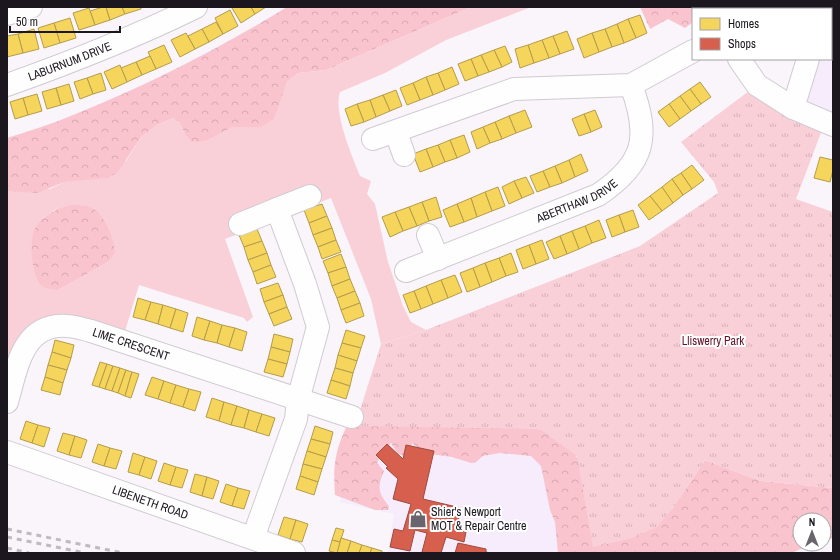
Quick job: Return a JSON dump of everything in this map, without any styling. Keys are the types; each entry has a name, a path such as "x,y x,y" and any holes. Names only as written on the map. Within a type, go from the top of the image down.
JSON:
{"street":[{"path":"7,14 31,7"},
{"name":"LABURNUM DRIVE","path":"7,85 79,59 154,28 196,7"},
{"path":"373,139 514,89 631,85 692,52"},
{"path":"740,60 757,85 793,108 833,125"},
{"path":"793,108 808,60"},
{"name":"ABERTHAW DRIVE","path":"406,271 598,195 616,183 629,169 639,152 642,139 643,125 638,104 631,85"},
{"path":"396,132 404,155"},
{"path":"240,224 310,196"},
{"path":"253,538 296,419 298,400 318,328 305,284 277,209"},
{"path":"428,235 438,259"},
{"name":"LIME CRESCENT","path":"7,402 28,340 37,331 52,327 67,326 91,331 352,417"},
{"name":"LIBENETH ROAD","path":"7,452 294,553"}],"shaded area":[{"path":"833,7 833,125 793,108 808,60 832,60"},
{"path":"355,426 540,429 577,455 593,547 592,553 388,553 394,514 340,502"}],"green space":[{"path":"287,7 471,7 326,70 298,73 287,82 274,119 261,127 233,127 207,140 198,142 191,141 185,134 179,122 173,118 157,125 141,137 118,172 108,178 64,182 38,193 7,191 7,138 65,118 156,79 209,52"},
{"path":"471,7 531,7 446,40 385,73 340,92 339,111 344,134 360,176 371,181 367,194 375,204 388,262 403,306 411,322 426,330 381,344 371,299 331,198 225,239 253,317 247,322 244,318 139,285 122,341 37,331 7,402 7,191 50,189 64,182 126,161 141,137 157,125 173,118 179,122 185,134 222,132 233,127 245,127 280,99 287,82 298,73 326,70","holes":["56,209 108,262 58,290 49,289 35,228 44,217"]},
{"path":"640,7 703,7 692,8 692,23 685,28 668,19 650,29"},
{"name":"Lliswerry Park","path":"757,85 825,122 796,199 833,212 833,488 761,481 705,460 672,509 657,527 629,539 593,547 577,456 540,429 355,426 381,344 426,330 640,246 718,193 714,182 681,142"},
{"path":"71,205 87,206 98,213 107,225 113,240 115,253 108,262 58,290 49,289 41,285 35,273 32,257 33,233 38,223 46,216 56,210"},
{"path":"363,418 550,430 571,443 577,458 672,509 705,460 761,481 833,488 833,538 832,512 792,512 792,552 794,552 791,553 558,553 555,522 550,510 541,466 531,456 500,453 483,456 476,462 471,463 452,457 423,453 412,443 412,450 408,457 398,454 391,443 381,455 377,463 384,471 380,481 380,490 389,506 388,510 375,510 335,495 334,474 336,458 340,442 348,423"}],"building: Homes":[{"path":"106,7 110,20 95,25 90,11"},
{"path":"106,7 122,7 125,14 110,20"},
{"path":"122,7 141,7 141,9 125,14"},
{"path":"251,7 255,14 241,23 232,8"},
{"path":"251,7 266,7 255,14"},
{"path":"758,7 782,7 782,8"},
{"path":"89,8 95,25 79,30 73,13"},
{"path":"230,10 238,26 223,34 215,18"},
{"path":"640,15 647,33 636,38 628,19"},
{"path":"70,18 76,38 60,43 54,23"},
{"path":"628,19 636,38 624,43 617,24"},
{"path":"216,22 223,34 209,42 202,29"},
{"path":"54,23 60,43 44,48 38,28"},
{"path":"617,24 624,43 612,47 605,29"},
{"path":"34,29 39,49 23,53 18,34"},
{"path":"202,29 209,42 195,49 188,36"},
{"path":"605,29 612,47 599,52 592,33"},
{"path":"567,31 574,49 560,54 553,36"},
{"path":"186,33 195,49 180,57 171,40"},
{"path":"592,33 599,52 584,58 577,39"},
{"path":"18,34 23,53 7,57 7,36"},
{"path":"553,36 560,54 549,58 542,40"},
{"path":"542,40 549,58 534,63 528,45"},
{"path":"164,45 172,62 156,69 148,52"},
{"path":"528,45 534,63 520,68 515,49"},
{"path":"505,46 512,62 502,67 494,50"},
{"path":"494,50 502,67 489,72 481,55"},
{"path":"481,55 489,72 478,76 471,59"},
{"path":"150,56 156,69 142,75 136,62"},
{"path":"471,59 478,76 465,81 458,64"},
{"path":"136,62 142,75 127,82 121,68"},
{"path":"120,65 127,82 112,89 104,72"},
{"path":"452,67 459,84 445,90 438,73"},
{"path":"101,73 106,90 93,94 87,78"},
{"path":"438,73 445,90 433,95 426,77"},
{"path":"426,77 433,95 420,100 413,83"},
{"path":"87,78 93,94 80,99 74,82"},
{"path":"700,82 711,97 701,104 690,89"},
{"path":"413,83 420,100 407,105 400,88"},
{"path":"69,84 74,101 61,105 56,88"},
{"path":"56,88 61,105 47,109 42,92"},
{"path":"690,89 701,104 691,111 680,96"},
{"path":"396,90 402,106 390,111 383,95"},
{"path":"37,94 42,111 28,115 23,98"},
{"path":"383,95 390,111 376,117 370,100"},
{"path":"680,96 691,111 680,119 669,104"},
{"path":"23,98 28,115 15,119 10,102"},
{"path":"370,100 376,117 364,122 357,104"},
{"path":"357,104 364,122 351,126 345,109"},
{"path":"669,104 680,119 669,127 658,112"},
{"path":"525,110 532,127 516,133 509,116"},
{"path":"595,110 602,127 591,132 584,114"},
{"path":"584,114 591,132 579,136 572,119"},
{"path":"509,116 516,133 502,139 495,122"},
{"path":"495,122 502,139 490,143 483,127"},
{"path":"483,127 490,143 477,149 471,132"},
{"path":"464,135 470,152 457,158 450,140"},
{"path":"450,140 457,158 445,162 438,145"},
{"path":"438,145 445,162 433,167 426,149"},
{"path":"426,149 433,167 420,172 413,154"},
{"path":"581,154 588,171 575,177 569,160"},
{"path":"820,157 833,160 833,170 830,182 814,178"},
{"path":"569,160 575,177 562,183 555,166"},
{"path":"692,165 704,180 692,189 681,173"},
{"path":"555,166 562,183 550,187 543,171"},
{"path":"543,171 550,187 537,192 530,176"},
{"path":"681,173 692,189 683,195 672,179"},
{"path":"526,177 534,193 522,198 514,181"},
{"path":"672,179 683,195 673,203 662,187"},
{"path":"514,181 522,198 509,204 502,187"},
{"path":"498,187 505,206 492,211 485,192"},
{"path":"662,187 673,203 662,211 650,196"},
{"path":"485,192 492,211 477,217 471,198"},
{"path":"650,196 662,211 649,220 638,205"},
{"path":"436,197 442,217 429,221 422,202"},
{"path":"471,198 477,217 464,222 457,204"},
{"path":"422,202 429,221 417,226 409,207"},
{"path":"322,204 327,216 309,223 304,210"},
{"path":"457,204 464,222 450,227 443,210"},
{"path":"409,207 417,226 403,231 395,212"},
{"path":"633,210 639,227 625,232 619,215"},
{"path":"395,212 403,231 390,237 382,217"},
{"path":"619,215 625,232 612,237 606,220"},
{"path":"327,216 332,228 313,235 309,223"},
{"path":"599,220 606,238 592,243 585,226"},
{"path":"585,226 592,243 579,249 572,231"},
{"path":"332,228 336,240 318,247 313,235"},
{"path":"257,229 262,241 244,247 239,235"},
{"path":"572,231 579,249 567,254 560,236"},
{"path":"560,236 567,254 554,259 546,242"},
{"path":"336,240 341,252 322,259 318,247"},
{"path":"542,240 549,259 536,264 529,245"},
{"path":"262,241 267,253 248,260 244,247"},
{"path":"529,245 536,264 523,269 516,250"},
{"path":"267,253 271,265 253,272 248,260"},
{"path":"511,253 518,272 506,276 499,258"},
{"path":"341,254 346,267 328,273 323,261"},
{"path":"499,258 506,276 492,282 485,263"},
{"path":"485,263 492,282 480,287 473,268"},
{"path":"271,265 276,277 257,284 253,272"},
{"path":"346,267 350,279 332,286 328,273"},
{"path":"473,268 480,287 467,292 460,273"},
{"path":"455,275 462,292 448,298 441,280"},
{"path":"350,279 355,291 337,298 332,286"},
{"path":"441,280 448,298 433,304 426,286"},
{"path":"278,283 283,295 264,302 260,289"},
{"path":"426,286 433,304 421,309 414,291"},
{"path":"355,291 360,303 341,310 337,298"},
{"path":"414,291 421,309 410,313 403,295"},
{"path":"283,295 287,307 269,314 264,302"},
{"path":"138,298 151,302 145,320 133,317"},
{"path":"151,302 163,305 158,324 145,320"},
{"path":"360,303 364,316 346,323 341,310"},
{"path":"163,305 176,309 170,328 158,324"},
{"path":"287,307 292,319 274,326 269,314"},
{"path":"176,309 188,313 183,332 170,328"},
{"path":"197,317 210,321 204,340 192,336"},
{"path":"210,321 222,325 217,343 204,340"},
{"path":"222,325 235,328 229,347 217,343"},
{"path":"235,328 247,332 242,351 229,347"},
{"path":"346,330 365,336 361,348 342,343"},
{"path":"274,334 293,339 290,352 271,347"},
{"path":"55,340 74,345 71,358 52,352"},
{"path":"342,343 361,348 357,361 338,355"},
{"path":"271,347 290,352 287,364 268,359"},
{"path":"52,352 71,358 67,370 48,365"},
{"path":"338,355 357,361 353,373 335,368"},
{"path":"268,359 287,364 283,377 264,372"},
{"path":"100,362 107,364 99,387 92,385"},
{"path":"107,364 113,366 105,389 99,387"},
{"path":"48,365 67,370 63,383 45,377"},
{"path":"113,366 120,368 112,391 105,389"},
{"path":"120,368 126,370 118,393 112,391"},
{"path":"335,368 353,373 350,386 331,380"},
{"path":"126,370 132,372 125,396 118,393"},
{"path":"132,372 139,374 131,398 125,396"},
{"path":"45,377 63,383 60,395 41,390"},
{"path":"152,377 164,381 158,399 145,395"},
{"path":"331,380 350,386 346,399 327,393"},
{"path":"164,381 176,385 170,403 158,399"},
{"path":"176,385 189,389 183,407 170,403"},
{"path":"189,389 201,392 195,411 183,407"},
{"path":"212,398 224,402 219,421 206,417"},
{"path":"224,402 237,406 231,425 219,421"},
{"path":"237,406 249,410 244,428 231,425"},
{"path":"249,410 262,414 256,432 244,428"},
{"path":"262,414 275,418 269,436 256,432"},
{"path":"26,421 38,425 32,443 20,439"},
{"path":"38,425 50,428 44,447 32,443"},
{"path":"315,426 333,432 330,444 311,439"},
{"path":"63,433 75,436 69,455 57,451"},
{"path":"75,436 87,440 81,458 69,455"},
{"path":"311,439 330,444 326,457 307,451"},
{"path":"98,444 110,448 104,466 92,462"},
{"path":"110,448 122,451 116,469 104,466"},
{"path":"307,451 326,457 322,469 303,464"},
{"path":"133,453 145,457 139,475 128,472"},
{"path":"145,457 157,461 151,479 139,475"},
{"path":"164,463 176,467 170,485 158,481"},
{"path":"303,464 322,469 318,482 300,476"},
{"path":"176,467 188,470 182,488 170,485"},
{"path":"195,474 207,477 202,496 190,492"},
{"path":"300,476 318,482 314,495 296,489"},
{"path":"207,477 219,481 213,499 202,496"},
{"path":"226,484 238,488 232,506 220,502"},
{"path":"238,488 250,491 244,509 232,506"},
{"path":"284,517 296,520 290,539 278,535"},
{"path":"296,520 308,524 302,542 290,539"},
{"path":"336,528 344,530 340,542 332,540"},
{"path":"341,538 351,541 347,553 337,553"},
{"path":"332,540 340,542 337,553 329,551"},
{"path":"351,541 362,545 359,553 347,553"},
{"path":"362,545 372,548 370,553 359,553"},
{"path":"372,548 382,551 382,553 370,553"}],"building: Shops":[{"path":"387,444 403,459 406,445 434,451 423,499 461,508 456,530 466,532 464,542 446,537 441,553 425,553 422,552 427,533 415,530 410,551 390,547 394,529 403,531 411,504 393,499 398,479 386,468 388,467 376,455"},
{"path":"458,543 486,549 486,552 490,553 455,553"}],"railway":[{"path":"7,529 123,553"},
{"path":"7,537 85,553"},
{"path":"7,548 29,553"}],"place":[{"name":"Shier's Newport MOT & Repair Centre","path":"418,519"}]}
